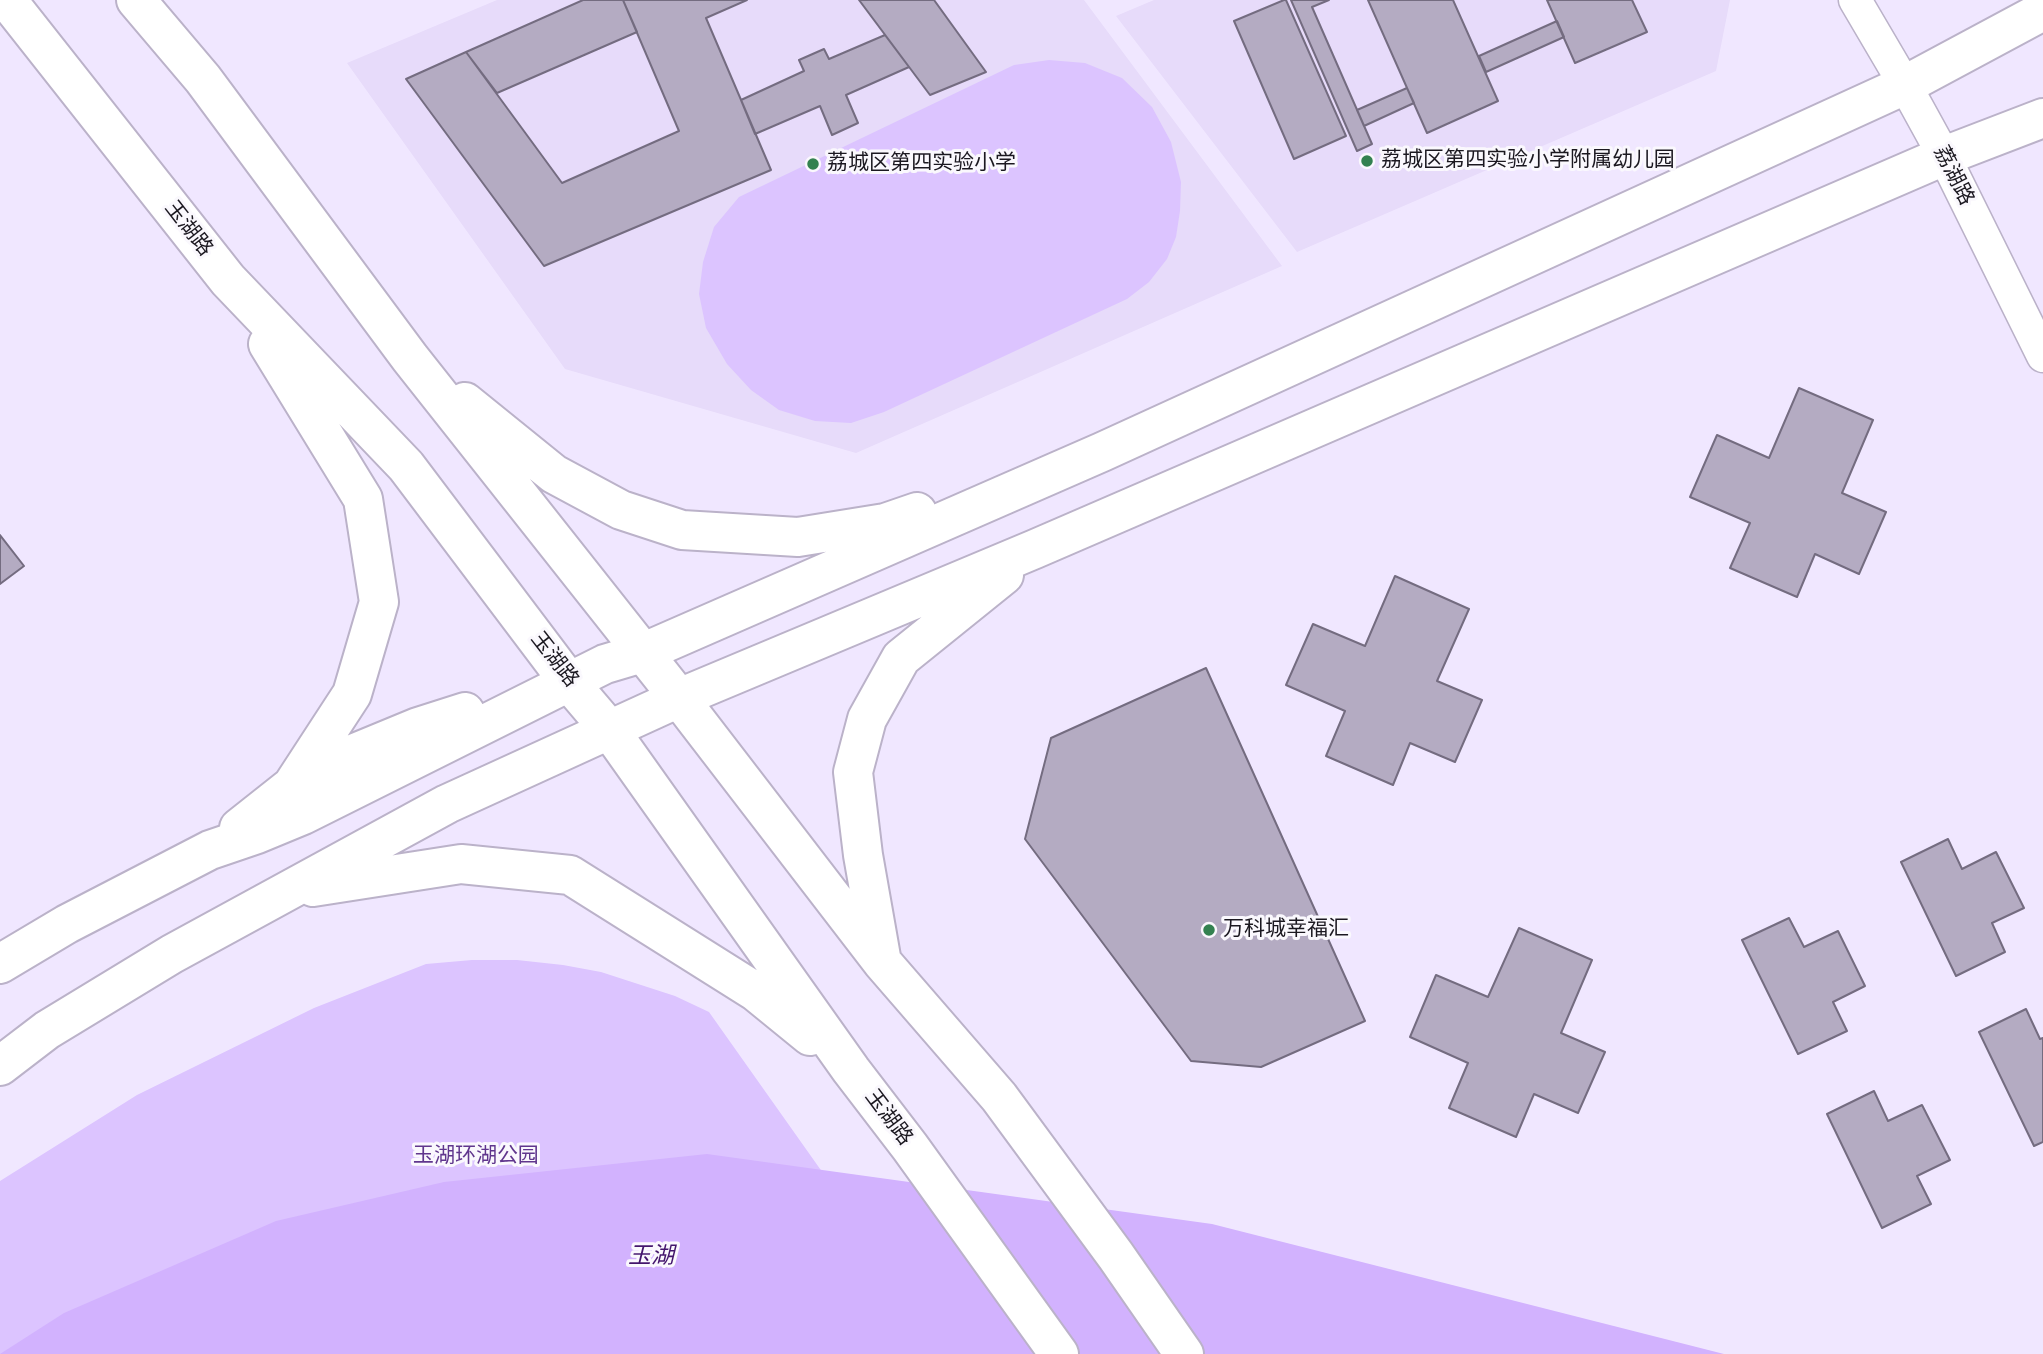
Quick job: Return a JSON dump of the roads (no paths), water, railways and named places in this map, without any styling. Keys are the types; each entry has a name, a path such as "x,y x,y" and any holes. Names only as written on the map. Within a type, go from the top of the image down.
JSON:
{"main road":[{"name":"玉湖路","path":"7,0 228,280 406,466 608,729 851,1070 910,1147 1059,1354"},
{"path":"136,0 203,79 411,358 679,698 882,962 999,1097 1184,1354"},
{"path":"0,964 79,918 210,850 303,815 605,664 642,653 1102,452 1905,85 2043,10"},
{"path":"0,1066 47,1030 172,954 283,892 447,804 608,729 1035,549 1944,156 2043,118"},
{"path":"228,280 363,499 379,602 352,694 292,786"},
{"path":"411,358 554,474 621,510 682,530 798,537 885,523 1102,452"},
{"path":"882,962 863,855 853,772 867,719 901,658 1035,549"},
{"path":"210,850 314,772 418,727 478,707 535,698"},
{"path":"283,892 461,864 570,875 756,992 851,1070"}],"street":[{"name":"荔湖路","path":"1855,0 1944,156 2043,356"}],"water":[{"name":"玉湖","path":"707,1154 1212,1224 1724,1354 0,1354 64,1313 276,1221 444,1182"}],"place":[{"name":"荔城区第四实验小学附属幼儿园","path":"1367,161"},
{"name":"荔城区第四实验小学","path":"813,164"},
{"name":"万科城幸福汇","path":"1209,930"}],"park label":[{"name":"玉湖环湖公园","path":"476,1157"}]}
